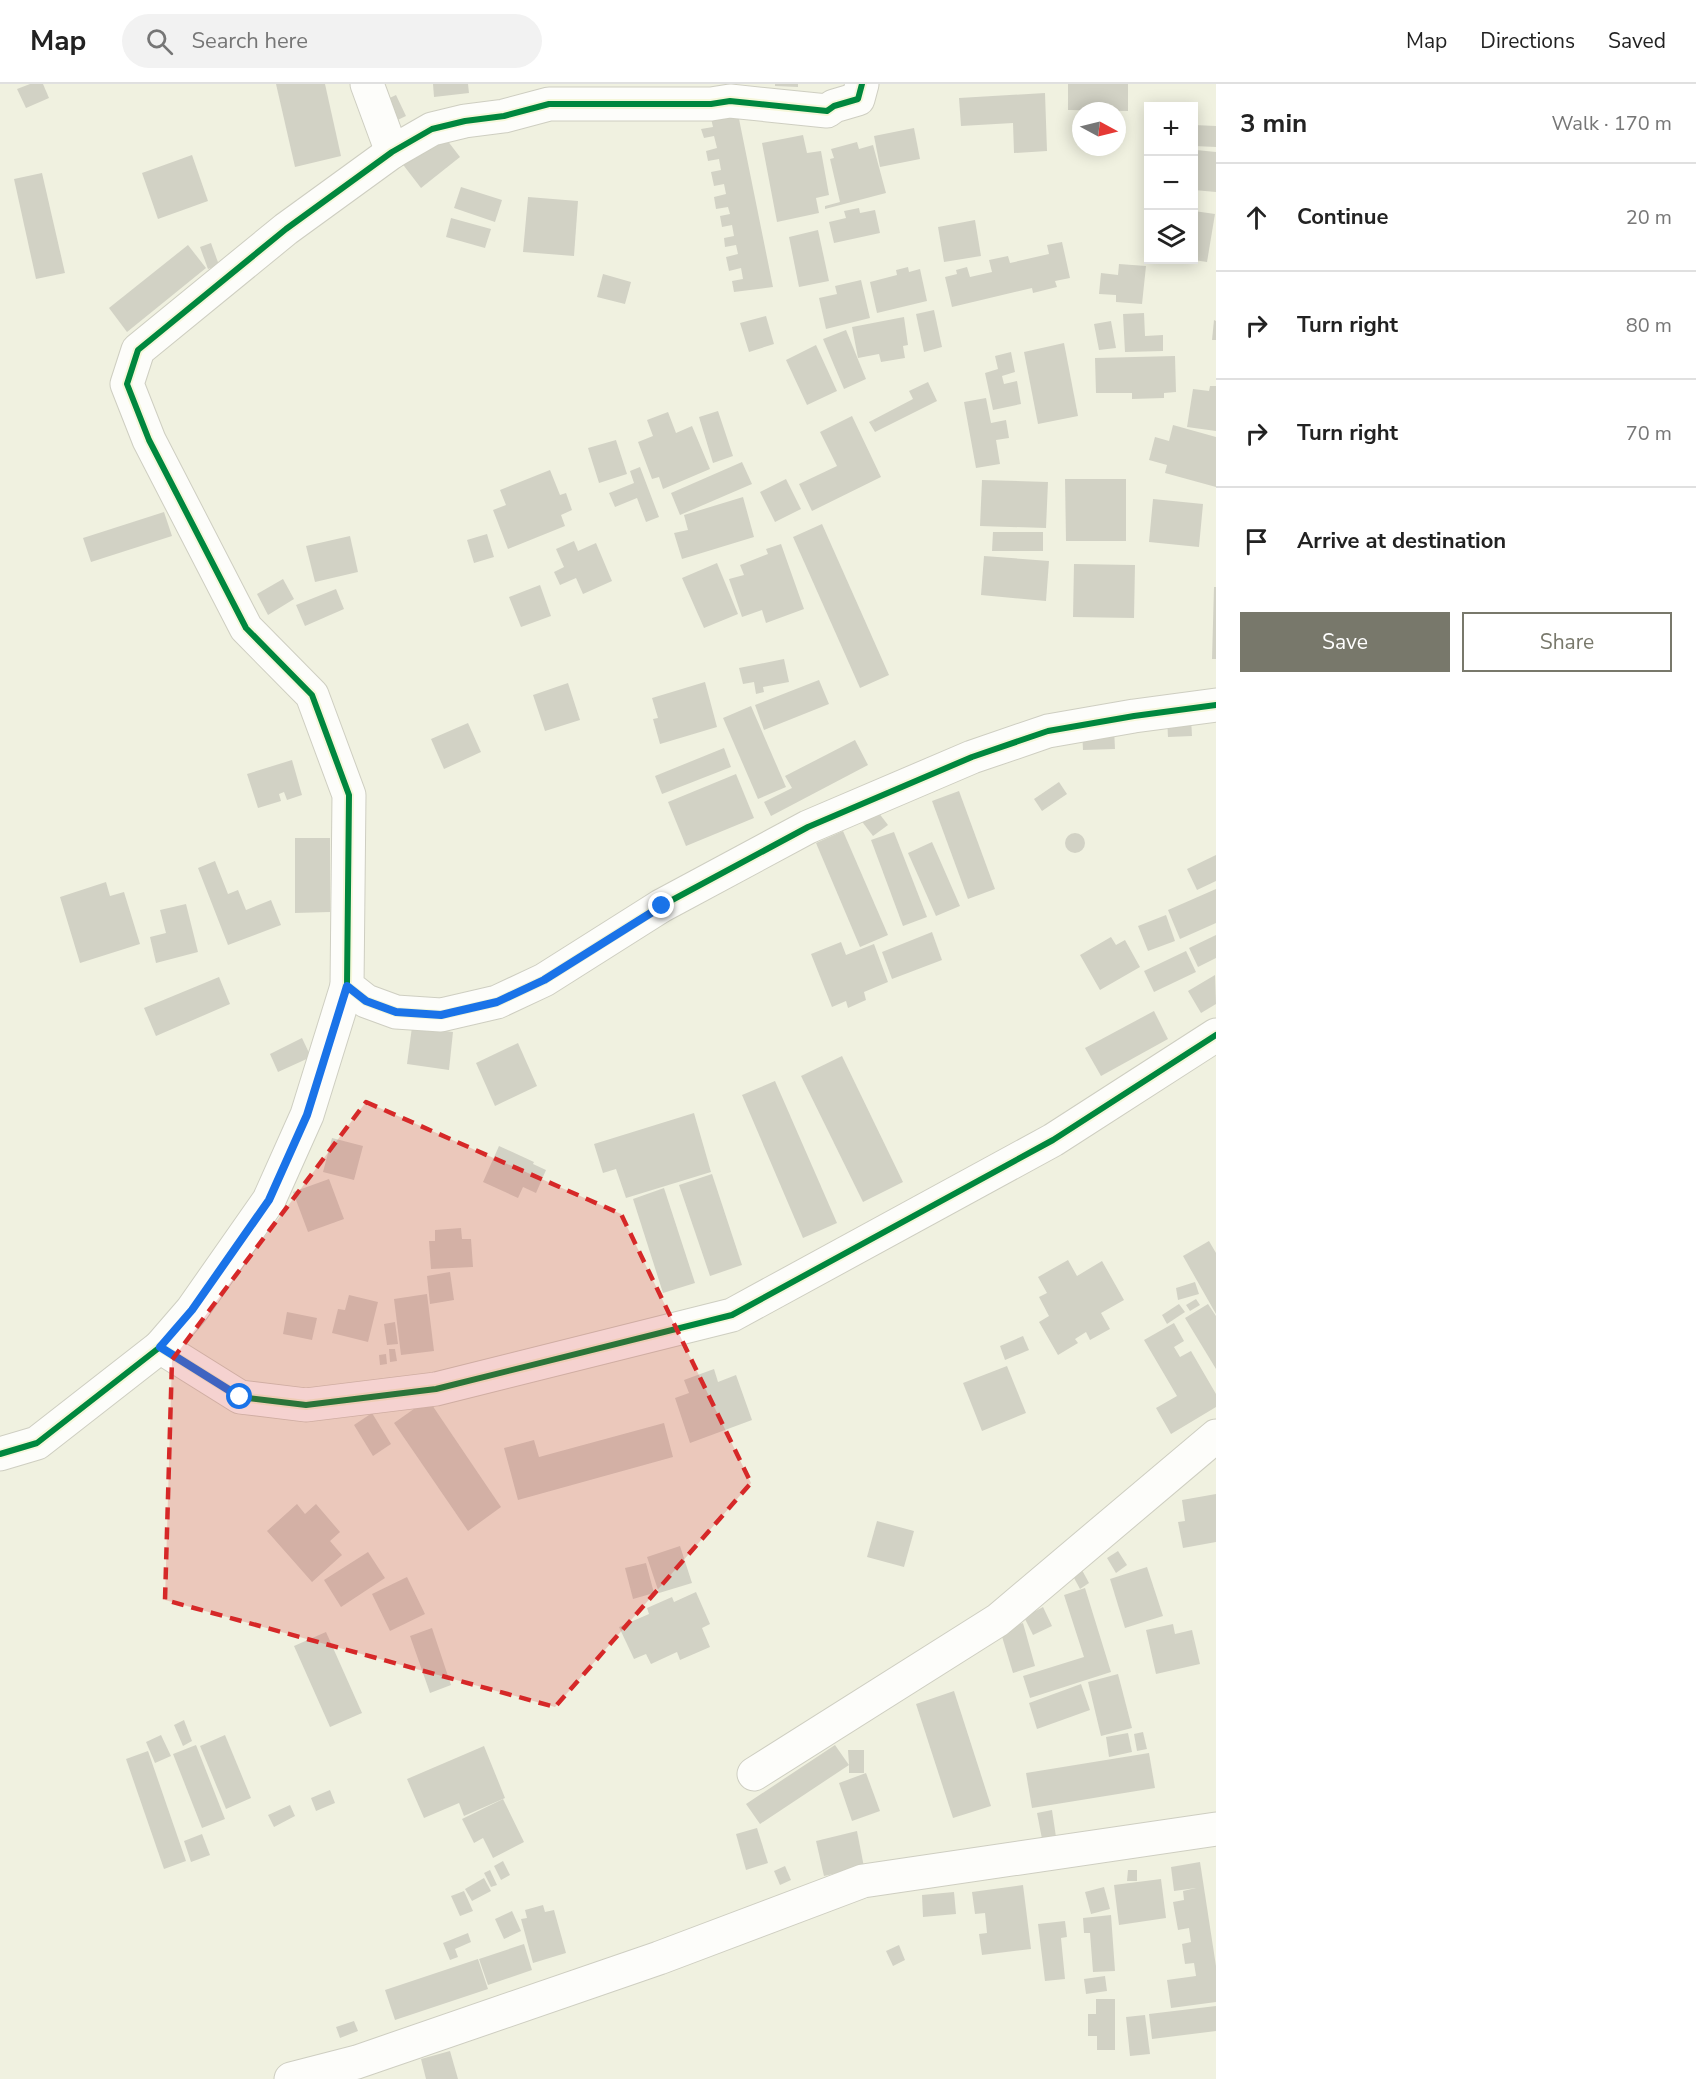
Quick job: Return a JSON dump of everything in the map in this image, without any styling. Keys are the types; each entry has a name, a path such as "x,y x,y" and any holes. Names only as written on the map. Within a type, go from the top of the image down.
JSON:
{"street":[{"path":"367,84 392,152"},
{"path":"0,1454 37,1443 160,1347 192,1310 269,1200 307,1115 347,986 349,795 312,695 246,628 149,440 127,384 138,350 286,229 392,152 432,129 465,121 504,116 549,104 711,104 730,101 827,111 834,106 858,99 861,84"},
{"path":"347,986 366,1001 396,1012 441,1015 497,1002 544,980 662,906 808,827 972,757 1048,731 1216,705"},
{"path":"160,1347 240,1397 306,1405 436,1389 732,1315 1053,1140 1216,1035"},
{"path":"754,1774 998,1620 1216,1436"},
{"path":"291,2079 357,2062 659,1958 862,1881 1216,1829"}],"highlighted area":[{"path":"366,1102 621,1214 751,1483 555,1707 165,1600 172,1360"}],"building":[{"path":"30,84 43,84 49,98 26,108 17,89"},
{"path":"276,84 325,84 341,156 295,167"},
{"path":"433,84 468,84 469,93 434,97"},
{"path":"775,84 798,84 798,87 775,86"},
{"path":"1068,84 1128,84 1128,111 1126,111 1126,102 1072,102 1072,110 1068,110"},
{"path":"1045,93 1047,151 1014,153 1013,123 961,126 959,98"},
{"path":"396,95 406,116 387,125 377,104"},
{"path":"737,109 773,287 734,292 732,281 743,279 741,268 729,271 726,257 738,254 736,245 725,247 724,238 734,236 732,225 722,227 720,216 730,214 728,207 716,209 714,197 726,194 724,184 714,186 711,172 721,170 719,159 708,161 706,151 717,148 714,136 704,138 701,129 713,127 710,114"},
{"path":"1198,125 1216,126 1216,147 1198,146"},
{"path":"914,128 920,159 880,167 874,136"},
{"path":"440,131 460,157 421,188 401,162"},
{"path":"803,135 807,153 821,151 829,195 816,198 819,213 777,222 762,143"},
{"path":"857,142 859,149 873,145 886,193 825,209 825,206 840,202 830,159 834,158 831,149"},
{"path":"1198,150 1216,152 1216,192 1198,190"},
{"path":"192,155 208,201 158,219 142,173"},
{"path":"42,173 65,273 36,279 14,179"},
{"path":"461,187 502,200 495,222 454,208"},
{"path":"528,197 578,201 574,256 523,252"},
{"path":"859,208 860,213 875,210 880,233 834,243 829,222 846,218 844,211"},
{"path":"1198,212 1215,214 1207,262 1198,261"},
{"path":"451,218 491,229 485,248 446,237"},
{"path":"975,220 981,256 944,262 938,227"},
{"path":"818,230 829,281 799,287 789,237"},
{"path":"1062,242 1070,278 1055,281 1057,287 1033,293 1032,288 952,307 945,277 957,274 956,270 967,267 970,277 992,272 989,260 1008,256 1010,263 1049,254 1047,245"},
{"path":"211,243 219,265 208,269 200,247"},
{"path":"188,245 206,268 127,332 109,308"},
{"path":"1119,264 1146,266 1142,304 1116,302 1116,295 1099,294 1101,273 1118,275"},
{"path":"908,267 909,272 920,269 927,301 877,313 870,282 897,275 896,270"},
{"path":"603,274 631,282 625,304 597,297"},
{"path":"861,280 870,318 826,329 819,298 837,294 835,286"},
{"path":"934,310 942,347 924,352 916,314"},
{"path":"1144,313 1145,336 1163,335 1163,351 1125,352 1123,314"},
{"path":"766,316 774,344 749,352 740,323"},
{"path":"904,317 908,345 903,346 905,358 881,362 879,354 858,358 852,327"},
{"path":"1214,320 1216,321 1216,340 1212,340"},
{"path":"1111,321 1116,348 1099,350 1094,324"},
{"path":"846,330 866,379 844,389 823,339"},
{"path":"1064,343 1078,416 1038,424 1024,352"},
{"path":"816,345 837,391 807,405 786,360"},
{"path":"1011,352 1015,372 1002,376 1004,384 1017,381 1021,404 993,410 985,373 998,369 995,356"},
{"path":"1175,356 1176,392 1164,393 1164,398 1132,399 1132,393 1096,393 1095,358"},
{"path":"928,382 937,401 875,432 869,422 913,399 909,391"},
{"path":"1210,386 1216,386 1216,431 1187,427 1193,389 1209,391"},
{"path":"986,398 991,423 1006,420 1009,438 996,440 1000,464 976,468 964,402"},
{"path":"718,411 733,456 713,463 699,417"},
{"path":"668,412 676,433 692,426 710,469 663,489 659,477 652,479 638,442 653,436 647,420"},
{"path":"852,416 881,477 812,511 799,484 837,466 820,432"},
{"path":"1173,425 1216,437 1216,487 1165,473 1167,465 1149,460 1155,437 1169,441"},
{"path":"616,440 627,474 599,483 588,448"},
{"path":"742,462 752,484 680,515 671,493"},
{"path":"640,467 659,517 646,522 637,498 615,507 609,493 634,483 630,471"},
{"path":"550,470 560,495 566,493 572,510 561,515 565,526 508,549 493,510 506,505 500,490"},
{"path":"786,479 801,509 775,522 760,492"},
{"path":"1065,479 1126,479 1126,541 1066,541"},
{"path":"982,480 1048,482 1046,528 980,526"},
{"path":"743,497 754,537 682,559 674,533 688,530 684,515"},
{"path":"1153,499 1203,504 1199,547 1149,542"},
{"path":"164,512 172,536 91,562 83,538"},
{"path":"822,524 889,675 860,688 793,537"},
{"path":"993,532 1043,532 1043,551 992,551"},
{"path":"487,534 494,557 474,563 467,540"},
{"path":"350,536 358,572 315,582 306,546"},
{"path":"574,541 578,551 596,543 612,581 583,594 576,578 560,585 554,572 564,567 556,549"},
{"path":"781,544 804,609 766,623 762,610 742,617 729,579 744,575 740,565 768,554 766,549"},
{"path":"984,556 1049,561 1046,601 981,595"},
{"path":"717,563 738,614 704,628 682,578"},
{"path":"1074,564 1135,565 1134,618 1073,617"},
{"path":"283,579 294,599 268,615 257,594"},
{"path":"540,585 551,616 521,627 509,597"},
{"path":"1214,587 1216,587 1216,659 1212,659"},
{"path":"336,589 344,609 305,626 296,605"},
{"path":"784,659 789,682 763,687 764,692 756,694 754,682 743,684 739,668"},
{"path":"819,680 829,704 764,730 755,705"},
{"path":"705,682 717,727 660,744 653,719 658,718 652,698"},
{"path":"568,683 580,720 545,731 533,695"},
{"path":"751,706 786,787 758,799 723,718"},
{"path":"1191,718 1192,736 1168,737 1167,719"},
{"path":"468,723 481,752 444,769 431,739"},
{"path":"1114,728 1115,749 1083,750 1082,730"},
{"path":"855,740 868,765 771,816 764,802 792,788 785,776"},
{"path":"724,748 731,767 662,794 655,776"},
{"path":"292,760 302,795 287,800 284,792 279,794 281,801 258,808 247,774"},
{"path":"736,774 754,818 686,846 668,802"},
{"path":"1059,782 1067,794 1042,811 1034,799"},
{"path":"959,791 995,889 968,899 932,801"},
{"path":"875,808 888,825 873,836 860,819"},
{"path":"843,831 888,935 860,947 816,843"},
{"path":"894,832 927,917 903,926 871,840"},
{"path":"1075,833 1082,836 1085,843 1082,850 1075,853 1068,850 1065,843 1068,836"},
{"path":"295,838 330,838 330,912 295,913"},
{"path":"932,842 960,906 936,916 908,853"},
{"path":"1216,855 1216,881 1197,890 1187,869"},
{"path":"215,861 228,894 238,890 246,910 271,900 281,925 228,945 198,868"},
{"path":"106,882 110,896 124,892 140,944 80,963 60,897"},
{"path":"1216,889 1216,923 1180,939 1168,910"},
{"path":"186,904 198,952 156,963 150,937 166,933 160,910"},
{"path":"1166,915 1175,941 1148,951 1138,926"},
{"path":"932,932 942,960 892,979 882,952"},
{"path":"1216,935 1216,958 1198,967 1189,948"},
{"path":"1111,937 1116,945 1125,940 1140,967 1100,990 1080,955"},
{"path":"841,942 846,955 874,944 888,982 864,992 866,1000 848,1008 846,1001 832,1007 811,954"},
{"path":"1186,951 1196,972 1154,992 1144,971"},
{"path":"1215,975 1216,1004 1201,1013 1188,991"},
{"path":"219,977 230,1004 156,1036 144,1008"},
{"path":"1154,1011 1168,1039 1101,1076 1085,1048"},
{"path":"412,1027 453,1032 449,1070 407,1064"},
{"path":"302,1038 311,1057 278,1072 270,1054"},
{"path":"518,1043 537,1086 495,1106 476,1063"},
{"path":"842,1056 903,1182 863,1202 801,1076"},
{"path":"775,1081 837,1223 803,1238 742,1095"},
{"path":"694,1113 711,1172 626,1198 616,1169 603,1173 594,1144"},
{"path":"332,1138 363,1146 354,1180 323,1172"},
{"path":"499,1146 546,1170 536,1193 523,1187 518,1198 483,1182"},
{"path":"712,1174 742,1265 710,1276 679,1185"},
{"path":"329,1179 344,1219 308,1232 293,1192"},
{"path":"664,1188 695,1283 663,1293 633,1199"},
{"path":"461,1228 462,1239 471,1239 473,1267 431,1269 429,1241 435,1241 435,1230"},
{"path":"1209,1241 1216,1253 1216,1314 1183,1256"},
{"path":"1068,1260 1077,1276 1102,1261 1124,1300 1101,1313 1110,1329 1090,1340 1086,1332 1075,1339 1078,1343 1058,1355 1039,1322 1049,1316 1039,1297 1047,1293 1038,1277"},
{"path":"450,1272 454,1300 430,1304 427,1276"},
{"path":"1195,1282 1199,1294 1178,1300 1176,1288"},
{"path":"427,1294 434,1351 401,1355 394,1299"},
{"path":"349,1295 378,1302 368,1342 332,1333 338,1309 345,1310"},
{"path":"1196,1299 1200,1305 1190,1311 1186,1305"},
{"path":"1179,1304 1185,1312 1167,1324 1162,1315"},
{"path":"1208,1304 1216,1316 1216,1369 1185,1318"},
{"path":"287,1312 317,1318 312,1340 283,1334"},
{"path":"395,1322 398,1344 387,1345 384,1324"},
{"path":"1174,1323 1184,1341 1174,1347 1180,1357 1191,1351 1216,1394 1216,1407 1171,1434 1156,1408 1177,1396 1144,1340"},
{"path":"1023,1336 1029,1350 1005,1360 1000,1346"},
{"path":"389,1349 395,1349 397,1361 390,1362"},
{"path":"386,1354 387,1364 380,1365 379,1355"},
{"path":"1007,1366 1026,1413 982,1431 963,1383"},
{"path":"714,1369 718,1382 736,1375 752,1420 690,1443 675,1398 689,1393 684,1380"},
{"path":"428,1399 501,1507 468,1531 394,1423"},
{"path":"372,1413 391,1444 373,1456 354,1425"},
{"path":"664,1423 673,1457 518,1500 504,1448 534,1440 539,1457"},
{"path":"1216,1494 1216,1542 1183,1548 1178,1522 1185,1521 1182,1500"},
{"path":"297,1504 305,1514 316,1504 340,1532 330,1541 342,1555 312,1582 267,1531"},
{"path":"877,1521 914,1531 904,1567 867,1557"},
{"path":"680,1546 692,1583 659,1593 647,1557"},
{"path":"1118,1551 1127,1565 1116,1573 1107,1558"},
{"path":"368,1552 385,1578 341,1607 324,1580"},
{"path":"646,1563 654,1593 633,1599 625,1568"},
{"path":"1147,1567 1163,1616 1125,1628 1110,1579"},
{"path":"1082,1570 1089,1583 1080,1589 1073,1576"},
{"path":"407,1577 425,1614 390,1631 372,1594"},
{"path":"1085,1588 1111,1672 1030,1698 1023,1676 1084,1657 1064,1595"},
{"path":"696,1592 710,1624 702,1628 710,1647 680,1660 677,1652 651,1664 646,1654 634,1659 619,1627 649,1614 647,1608 672,1597 674,1602"},
{"path":"1043,1607 1052,1626 1033,1635 1024,1617"},
{"path":"1023,1623 1035,1666 1013,1673 1000,1630"},
{"path":"1173,1624 1175,1634 1192,1630 1200,1664 1156,1674 1146,1630"},
{"path":"432,1628 451,1685 430,1693 410,1636"},
{"path":"326,1632 362,1713 330,1727 294,1646"},
{"path":"1118,1674 1132,1728 1101,1736 1088,1682"},
{"path":"1081,1684 1090,1710 1037,1729 1029,1703"},
{"path":"954,1691 991,1806 953,1818 916,1704"},
{"path":"184,1720 192,1741 183,1746 174,1725"},
{"path":"1143,1732 1147,1749 1137,1751 1134,1734"},
{"path":"1128,1733 1132,1752 1109,1757 1106,1737"},
{"path":"161,1735 171,1756 155,1763 146,1742"},
{"path":"225,1735 251,1798 226,1809 200,1746"},
{"path":"196,1745 225,1819 202,1828 173,1754"},
{"path":"835,1745 849,1765 760,1824 746,1804"},
{"path":"484,1746 505,1798 464,1816 459,1803 424,1818 407,1779"},
{"path":"848,1750 864,1750 864,1773 849,1773"},
{"path":"148,1751 186,1861 164,1869 126,1759"},
{"path":"1149,1753 1155,1788 1032,1808 1026,1773"},
{"path":"866,1773 880,1811 852,1821 839,1783"},
{"path":"330,1790 335,1803 316,1811 311,1798"},
{"path":"503,1799 524,1842 493,1858 483,1838 474,1843 462,1819"},
{"path":"290,1805 295,1816 274,1827 268,1815"},
{"path":"1052,1810 1056,1837 1042,1839 1037,1813"},
{"path":"757,1828 768,1863 746,1870 736,1834"},
{"path":"857,1831 864,1867 824,1876 816,1841"},
{"path":"202,1834 210,1855 191,1862 184,1841"},
{"path":"503,1861 510,1875 501,1880 494,1866"},
{"path":"1200,1862 1216,1966 1216,2002 1171,2008 1167,1980 1196,1976 1194,1963 1185,1964 1182,1944 1191,1942 1189,1928 1178,1930 1173,1902 1184,1900 1183,1891 1196,1888 1174,1891 1171,1867"},
{"path":"785,1866 791,1880 780,1885 774,1871"},
{"path":"490,1870 497,1885 491,1887 484,1873"},
{"path":"1128,1870 1137,1870 1137,1881 1127,1881"},
{"path":"484,1878 491,1891 472,1901 465,1889"},
{"path":"1161,1879 1166,1918 1119,1925 1114,1885"},
{"path":"1023,1885 1031,1949 982,1955 979,1934 987,1933 985,1913 975,1914 972,1892"},
{"path":"1104,1887 1110,1909 1091,1914 1085,1892"},
{"path":"464,1891 473,1911 460,1916 451,1896"},
{"path":"954,1892 956,1914 923,1917 922,1895"},
{"path":"543,1905 545,1912 554,1910 566,1953 533,1963 521,1919 527,1918 525,1910"},
{"path":"512,1911 521,1931 504,1939 495,1919"},
{"path":"1111,1915 1115,1971 1093,1972 1090,1933 1084,1933 1083,1918"},
{"path":"1065,1921 1067,1937 1061,1938 1065,1979 1045,1981 1038,1924"},
{"path":"468,1933 471,1942 455,1949 458,1957 450,1960 443,1943"},
{"path":"524,1944 532,1970 488,1985 479,1959"},
{"path":"899,1945 905,1960 893,1966 886,1951"},
{"path":"478,1959 488,1989 395,2020 385,1990"},
{"path":"1105,1976 1107,1991 1086,1994 1084,1979"},
{"path":"1096,1999 1115,1999 1115,2050 1097,2050 1097,2036 1088,2036 1088,2014 1096,2014"},
{"path":"1216,2006 1216,2031 1152,2039 1149,2014"},
{"path":"1145,2015 1150,2054 1130,2056 1126,2017"},
{"path":"354,2021 358,2031 340,2038 336,2027"},
{"path":"450,2051 458,2079 426,2079 421,2059"}],"cycle path":[{"path":"862,84 858,99 834,106 827,111 730,101 711,104 549,104 504,116 465,121 432,129 392,152 286,229 138,350 127,384 149,440 246,628 312,695 349,795 347,986 366,1001 396,1012 441,1015 497,1002 544,980 661,906 808,827 972,757 1048,731 1216,705"},
{"path":"0,1454 37,1443 160,1347 240,1397 306,1405 436,1389 732,1315 1053,1140 1216,1035"}],"route":[{"path":"240,1397 160,1347 192,1310 269,1200 307,1115 347,986 366,1001 396,1012 441,1015 497,1002 544,980 662,906"}]}
